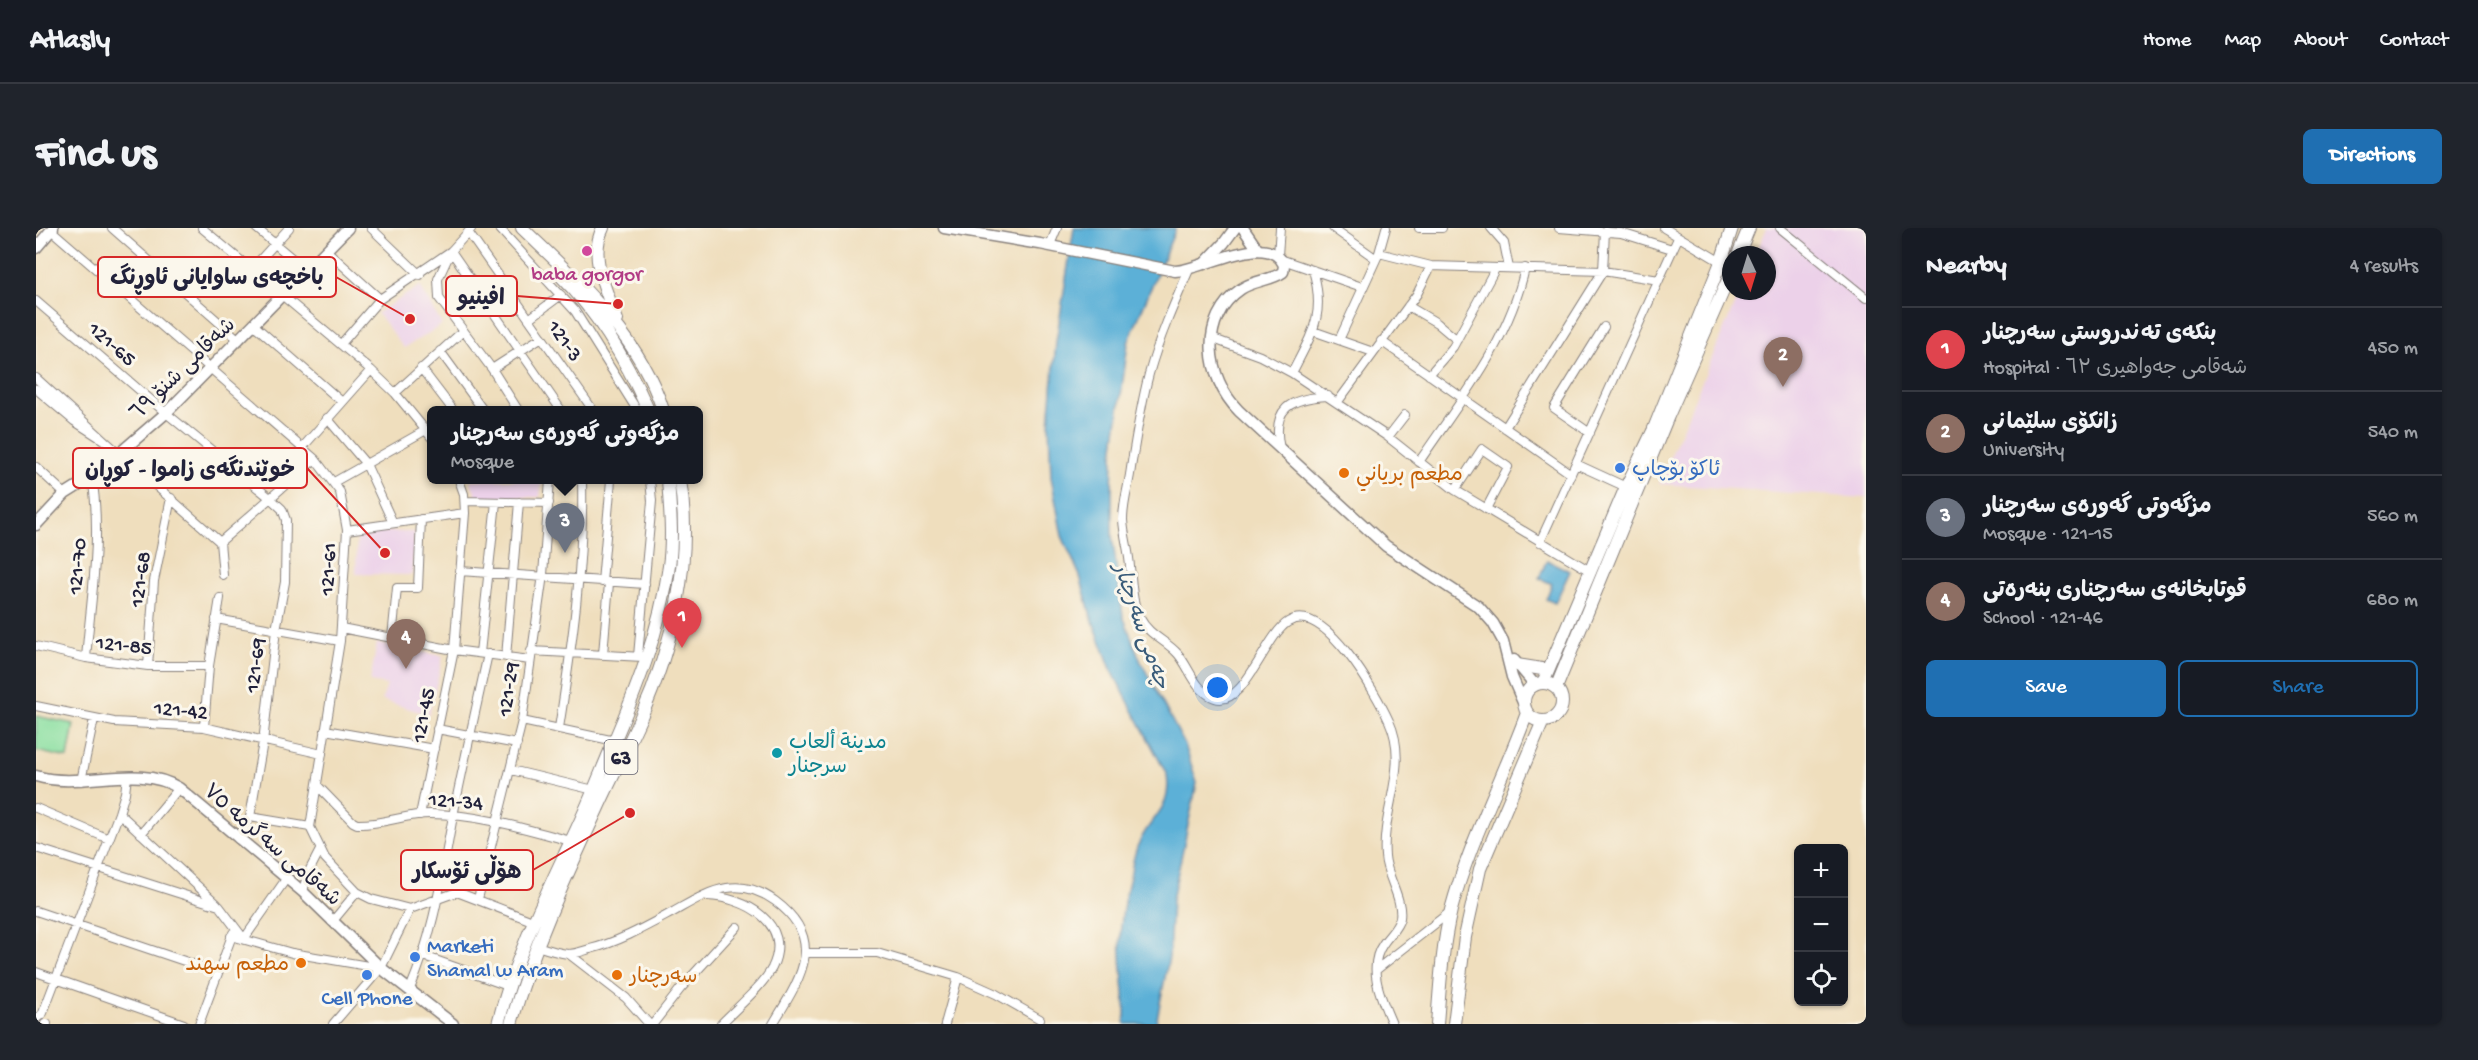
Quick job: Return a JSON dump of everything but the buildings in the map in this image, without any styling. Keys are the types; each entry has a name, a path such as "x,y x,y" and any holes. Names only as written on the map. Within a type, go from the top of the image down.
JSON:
{"main road":[{"path":"512,228 568,283 609,336 634,377 646,406"},
{"path":"522,228 597,301 622,333 641,361 661,406"},
{"path":"603,228 597,247 600,272 622,333"},
{"path":"1437,1024 1440,980 1451,911 1474,843 1526,710 1524,697 1539,684 1548,670 1626,487 1653,431 1721,262 1732,228"},
{"path":"1742,246 1749,228"},
{"path":"1556,688 1722,294"},
{"name":"63","path":"498,1024 508,986 532,921 571,841 615,741 663,605 670,563 672,525 668,484"},
{"name":"63","path":"511,1024 545,926 641,717 662,660 677,600 682,563 685,509 681,484"},
{"path":"1517,665 1529,669 1548,670"},
{"path":"1526,710 1532,717 1543,721 1549,720 1559,712 1562,699 1556,688 1539,684"},
{"path":"1454,1024 1465,937 1480,869 1543,721"}],"street":[{"path":"112,228 239,340"},
{"path":"202,228 371,370 395,393 426,430 334,482"},
{"path":"256,228 306,270"},
{"path":"251,270 289,228"},
{"name":"شەقامی شنۆ ٦٩","path":"36,525 64,494 92,477 166,413 348,228"},
{"path":"371,228 420,274"},
{"path":"499,228 575,311 634,406"},
{"path":"944,228 1052,246 1172,270 1189,270 1240,252 1258,250 1362,287"},
{"path":"1052,246 1057,228"},
{"path":"1202,266 1235,228"},
{"path":"1243,228 1258,250"},
{"path":"1280,228 1280,258 1285,267 1282,273 1250,284 1230,298 1216,320 1211,338 1216,376 1227,398 1386,546 1479,607 1493,623 1517,665 1539,684"},
{"path":"1334,228 1377,255 1431,266 1603,271 1659,280"},
{"path":"1339,340 1377,255 1386,228"},
{"path":"1419,228 1442,228"},
{"path":"1491,228 1504,243 1509,268"},
{"path":"1558,228 1605,231 1634,236 1672,249"},
{"path":"1664,228 1721,262"},
{"path":"1780,228 1866,298"},
{"path":"36,248 52,229"},
{"name":"121-61","path":"52,229 209,369 315,459 334,482 343,502 347,530 340,641 310,827"},
{"path":"341,344 380,299 451,251 470,230"},
{"name":"121-3","path":"470,230 590,406"},
{"path":"1505,428 1603,271 1605,231"},
{"path":"1540,542 1678,238"},
{"path":"326,250 380,299"},
{"path":"451,251 440,273 437,292 442,303 492,369 515,406"},
{"path":"451,251 558,406"},
{"path":"1337,403 1417,294 1431,266"},
{"path":"1419,462 1502,336 1520,291 1525,268"},
{"path":"1429,375 1458,340 1495,269"},
{"path":"1189,270 1170,314 1149,375 1124,502 1124,525 1136,610 1148,631 1171,646 1199,686 1215,698 1226,698 1236,693 1246,681 1264,648 1279,629 1291,620 1302,619 1316,623 1333,635 1344,648 1387,715 1397,746 1396,777 1384,849 1387,868 1400,910 1400,920 1379,950 1376,970 1380,993 1392,1024"},
{"path":"1292,373 1313,331 1320,303 1313,270"},
{"path":"529,319 561,295"},
{"name":"121-65","path":"36,301 166,413 270,498"},
{"path":"1408,306 1437,323 1458,340"},
{"path":"254,325 342,402"},
{"path":"1590,433 1554,408 1604,327"},
{"path":"395,393 463,331"},
{"path":"1313,331 1373,352"},
{"path":"492,369 542,337"},
{"path":"1211,338 1260,356 1292,373 1388,437 1455,489 1590,571"},
{"path":"1381,341 1571,474"},
{"path":"440,351 479,406"},
{"path":"421,368 449,406"},
{"path":"302,448 371,370"},
{"path":"36,378 105,441"},
{"path":"36,389 74,421 121,453 220,542 223,575"},
{"path":"1280,449 1276,426 1282,412 1301,399 1328,396"},
{"path":"1388,437 1405,415"},
{"path":"327,418 366,464 393,523"},
{"path":"1455,489 1482,449 1508,468 1486,509"},
{"path":"220,542 315,459"},
{"path":"1576,464 1626,487"},
{"path":"36,467 64,494"},
{"name":"121-70","path":"86,658 97,534 92,477"},
{"name":"121-45","path":"420,815 454,650 465,513 465,501 460,484"},
{"name":"121-29","path":"478,899 522,721 543,575 550,484"},
{"path":"558,728 571,652 583,508 582,484"},
{"path":"603,654 611,484"},
{"path":"531,651 643,657 645,584 652,501 650,484"},
{"name":"121-68","path":"148,666 154,581 171,498"},
{"name":"121-69","path":"238,839 250,817 263,742 276,630 285,582 287,529 284,513 270,498"},
{"path":"465,501 549,503"},
{"path":"410,989 424,957 439,898 470,735 484,654 487,573 496,502"},
{"path":"506,657 519,502"},
{"path":"347,530 465,513"},
{"path":"392,638 397,588 418,588 421,519"},
{"path":"460,571 543,575 576,580 645,584"},
{"path":"204,727 209,666 220,598"},
{"path":"216,619 340,641"},
{"path":"341,628 454,650 530,660"},
{"name":"121-85","path":"36,646 86,658 148,666 209,666"},
{"path":"1507,651 1512,677 1526,710"},
{"name":"121-42","path":"36,706 94,719 204,727 322,754"},
{"path":"81,781 94,719"},
{"path":"522,721 615,741"},
{"path":"438,729 517,744"},
{"path":"326,730 434,749"},
{"path":"511,770 594,790"},
{"name":"شەقامی سەگرمە ٧٥","path":"36,776 81,781 127,777 160,780 179,788 303,892 381,968 453,1024"},
{"path":"37,1019 43,1013 119,813 127,777"},
{"name":"121-34","path":"317,784 352,822 357,824 387,822 420,815 453,816 498,822 571,841"},
{"path":"141,834 179,788"},
{"path":"36,808 109,839"},
{"path":"119,813 219,906 244,939"},
{"path":"250,817 310,827 320,850 357,892 385,904 410,909 457,892 545,926"},
{"path":"36,848 219,906"},
{"path":"303,892 307,875 320,850"},
{"path":"244,939 286,879"},
{"path":"569,954 597,947 648,926 715,890 735,887 754,891 768,897 794,919 804,938 806,953 799,977 773,1024"},
{"path":"332,922 357,892"},
{"path":"702,896 728,898 749,906 766,920 777,940 776,956 770,972 722,1024"},
{"path":"333,1024 381,968 410,909"},
{"path":"36,910 217,972"},
{"path":"1376,970 1451,911"},
{"path":"199,1024 236,927"},
{"path":"537,946 569,954 626,998 651,1024 737,927"},
{"path":"231,936 292,953 381,968"},
{"path":"806,953 876,953 958,977 996,994 1040,1019"},
{"path":"424,957 508,986"},
{"path":"36,972 184,1024"},
{"path":"945,1024 958,977"}],"shaded area":[{"path":"1767,228 1866,228 1866,498 1659,484 1736,300 1776,300 1776,246 1759,246"},
{"path":"420,286 442,325 404,348 377,313"},
{"path":"472,484 542,484 540,497 477,498"},
{"path":"357,531 415,532 412,575 356,574"},
{"path":"377,643 443,656 429,715 382,700 387,685 370,682"}],"green space":[{"path":"36,716 74,724 68,758 36,751"}],"water":[{"path":"1074,228 1176,228 1128,343 1113,455 1112,491 1112,535 1123,616 1141,662 1185,745 1197,783 1172,900 1169,957 1156,1024 1125,1024 1121,935 1124,906 1135,854 1145,832 1164,804 1168,787 1167,775 1111,669 1091,616 1080,576 1062,536 1051,477 1049,425 1056,342"},
{"path":"1547,560 1570,571 1555,603 1546,599 1552,584 1539,578"}],"place":[{"name":"baba gorgor","path":"587,251"},
{"name":"افينيو","path":"618,304"},
{"name":"باخچەی ساوایانی ئاوڕنگ","path":"410,319"},
{"name":"زانکۆی سلێمانی","path":"1783,387"},
{"name":"ئاکۆ بۆچاپ","path":"1620,468"},
{"name":"مطعم برياني","path":"1344,473"},
{"name":"خوێندنگەی زاموا - کوڕان","path":"385,553"},
{"name":"مزگەوتی گەورەی سەرچنار","path":"565,553"},
{"name":"بنکەی تەندروستی سەرچنار","path":"682,648"},
{"name":"قوتابخانەی سەرچناری بنەرەتی","path":"406,669"},
{"name":"مدينة ألعاب سرجنار","path":"777,753"},
{"name":"هۆڵی ئۆسکار","path":"630,813"},
{"name":"Marketi Shamal w Aram","path":"415,957"},
{"name":"مطعم سهند","path":"301,963"},
{"name":"Cell Phone","path":"367,975"},
{"name":"سەرچنار","path":"617,975"}],"water label":[{"name":"چەمی سەرچنار","path":"1143,625"}]}
